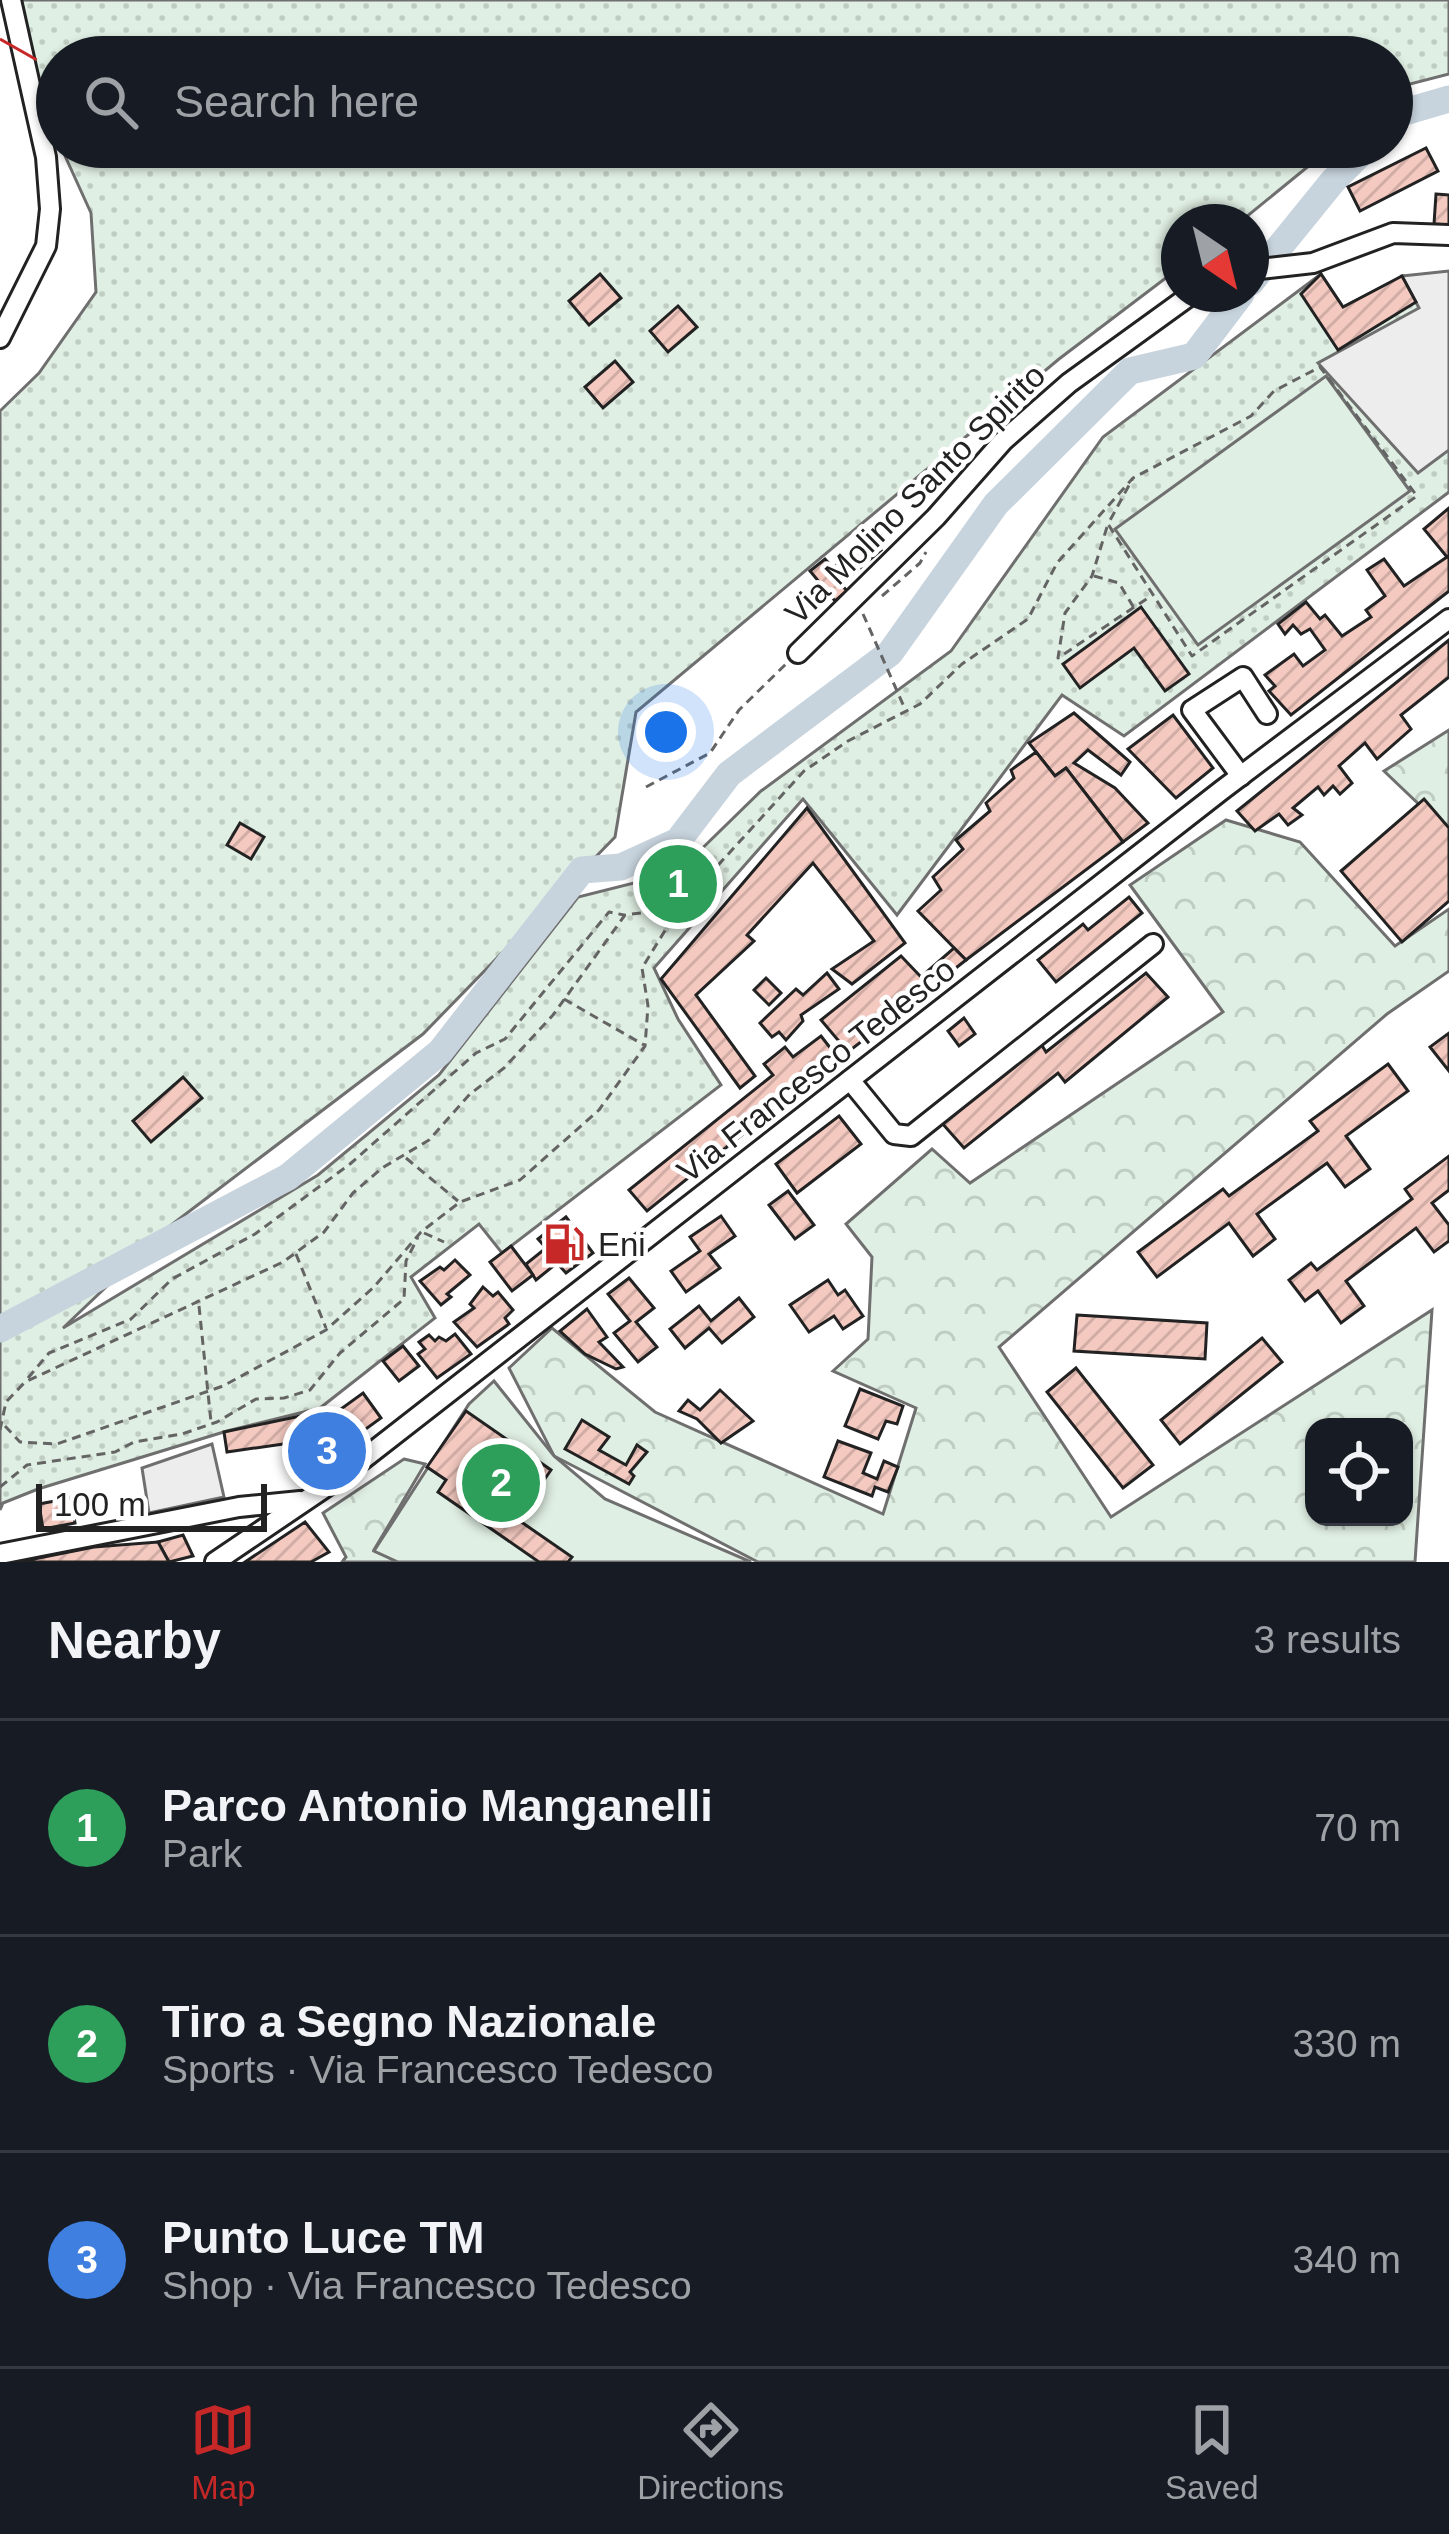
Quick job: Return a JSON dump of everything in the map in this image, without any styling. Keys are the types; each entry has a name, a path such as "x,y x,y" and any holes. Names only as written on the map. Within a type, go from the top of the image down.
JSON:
{"street":[{"path":"11,0 36,112"},
{"path":"0,338 46,246 47,168"},
{"path":"1269,270 1313,263 1393,233 1449,236"},
{"name":"Via Molino Santo Spirito","path":"798,653 936,517 1003,441 1069,383 1167,312"},
{"name":"Via Francesco Tedesco","path":"215,1562 456,1388 1449,619"},
{"path":"1241,776 1192,710 1243,677 1267,714"},
{"path":"850,1080 894,1134 911,1136 1153,944"},
{"path":"0,1554 239,1507 305,1501"}],"path":[{"path":"680,908 626,915 609,912 505,1039 476,1053 350,1164 255,1234 172,1279 131,1319 50,1353 6,1402 2,1427 20,1442 57,1444 208,1391 326,1330 374,1288 421,1232 460,1202 520,1180 599,1110 645,1046 648,1006 642,968 680,908 804,771 848,741 920,704 962,664 1028,620 1057,563 1133,478 1251,416 1274,391 1320,368 1417,496 1192,656 1108,524"},
{"path":"1133,478 1108,524 1092,576 1065,614 1058,658 1153,595"},
{"path":"1092,576 1119,583 1134,608"},
{"path":"862,613 906,711"},
{"path":"646,787 710,753 739,710 798,653"},
{"path":"25,1382 198,1303 296,1252 324,1232 353,1193 429,1139 470,1094 505,1069 626,915"},
{"path":"564,999 645,1046"},
{"path":"403,1155 460,1202"},
{"path":"421,1232 444,1242"},
{"path":"0,1487 27,1466 115,1452 134,1442 212,1424 256,1399 284,1398 310,1390 340,1353 404,1299 406,1261 421,1232"},
{"path":"296,1252 326,1330"},
{"path":"198,1303 212,1424"}],"green space":[{"path":"20,0 1449,0 1449,74 1413,83 1413,36 36,36 36,70"},
{"path":"71,168 1306,168 1262,204 1161,204 1161,282 1059,359 636,712 615,837 423,1034 170,1226 63,1328 318,1175 439,1075 578,897 678,872 761,791 951,651 1103,437 1321,274 1343,307 1404,276 1449,342 1449,492 1124,736 1062,695 897,915 803,799 654,968 678,1019 721,1085 502,1253 479,1224 411,1277 435,1318 320,1408 38,1489 3,1503 0,1510 0,411 39,373 96,292 91,213"},
{"path":"1326,376 1410,491 1198,645 1115,529"},
{"path":"1449,730 1449,833 1384,771"},
{"path":"1226,820 1300,842 1395,946 1449,909 1449,971 1387,1014 999,1347 1111,1517 1432,1310 1415,1562 758,1562 554,1456 509,1368 552,1328 655,1412 883,1514 916,1408 833,1371 868,1339 872,1257 846,1224 932,1149 970,1183 1223,1012 1130,885"},
{"path":"494,1381 554,1456 605,1499 751,1562 398,1562 374,1551 469,1404"},
{"path":"404,1459 425,1464 374,1550 398,1562 342,1562 346,1557 323,1513"}],"shaded area":[{"path":"1449,271 1449,450 1418,473 1318,363 1419,308 1402,276"},
{"path":"212,1444 224,1497 149,1513 142,1468"}],"building":[{"path":"1426,148 1438,171 1360,211 1348,187 1386,168 1413,168 1413,154"},
{"path":"1436,194 1449,195 1449,225 1434,224"},
{"path":"600,274 621,298 589,325 569,301"},
{"path":"1321,274 1343,307 1402,276 1416,302 1338,350 1301,294"},
{"path":"678,306 697,327 668,352 650,331"},
{"path":"615,361 633,382 603,408 585,387"},
{"path":"1449,508 1449,591 1291,715 1269,691 1275,686 1265,675 1294,654 1303,666 1325,650 1310,629 1301,634 1293,625 1285,634 1278,624 1306,602 1342,636 1371,617 1366,610 1385,596 1367,570 1384,559 1404,586 1447,557 1424,529"},
{"path":"870,537 881,550 841,584 847,591 835,601 810,571 825,559 833,568"},
{"path":"1141,607 1189,674 1165,691 1134,648 1080,688 1063,664"},
{"path":"1449,640 1449,677 1401,715 1411,729 1377,759 1365,743 1339,766 1352,783 1340,794 1333,786 1324,795 1318,787 1293,808 1302,815 1288,825 1279,814 1255,831 1237,811"},
{"path":"1074,713 1130,762 1121,775 1088,750 1074,763 1115,788 1148,823 1123,842 1066,768 1055,776 1029,743"},
{"path":"1173,715 1213,768 1176,798 1128,749"},
{"path":"1036,752 1055,776 1066,768 1123,842 966,960 918,911 941,890 933,877 963,849 956,840 990,811 986,803 1014,778 1011,770"},
{"path":"1424,799 1449,828 1449,901 1402,942 1341,871"},
{"path":"807,808 905,943 852,984 832,969 874,941 813,863 747,935 754,941 696,995 755,1076 740,1088 661,979"},
{"path":"240,823 264,837 251,859 227,845"},
{"path":"1129,897 1142,913 1056,982 1038,960 1083,924 1088,930"},
{"path":"954,948 966,960 848,1052 821,1020 901,956 921,977"},
{"path":"827,973 839,989 801,1015 803,1021 786,1040 779,1032 772,1037 760,1023 796,989 803,995"},
{"path":"1146,973 1168,997 1065,1082 1058,1073 964,1148 941,1122 1041,1044 1046,1052"},
{"path":"766,978 781,993 769,1005 754,990"},
{"path":"964,1018 975,1034 959,1046 948,1031"},
{"path":"1449,1033 1449,1071 1430,1047"},
{"path":"821,1036 838,1058 647,1211 629,1190 773,1075 764,1064 785,1047 793,1057"},
{"path":"1388,1064 1408,1091 1346,1136 1370,1169 1345,1187 1327,1163 1257,1214 1275,1239 1253,1256 1229,1223 1157,1277 1138,1252 1223,1189 1229,1196 1318,1131 1310,1121"},
{"path":"183,1077 202,1098 151,1142 133,1121"},
{"path":"839,1116 861,1144 797,1193 776,1164"},
{"path":"1449,1156 1449,1190 1432,1203 1449,1225 1449,1241 1434,1252 1416,1228 1346,1281 1364,1306 1341,1323 1318,1291 1305,1301 1289,1280 1311,1263 1317,1270 1412,1199 1405,1189"},
{"path":"788,1191 814,1225 795,1239 769,1205"},
{"path":"721,1216 735,1236 709,1254 720,1268 686,1292 671,1271 700,1251 690,1237"},
{"name":"Eni","path":"566,1217 593,1253 566,1273 557,1263 536,1280 526,1264 546,1248 538,1239"},
{"path":"511,1246 533,1275 512,1291 490,1262"},
{"path":"455,1260 470,1275 441,1305 420,1281"},
{"path":"629,1278 654,1308 636,1322 657,1347 638,1362 614,1333 630,1321 608,1294"},
{"path":"828,1280 838,1295 845,1290 863,1316 843,1329 834,1316 809,1332 790,1305"},
{"path":"483,1287 493,1296 498,1292 513,1310 505,1318 509,1324 477,1347 454,1322 474,1308 470,1304"},
{"path":"739,1298 754,1317 722,1343 709,1328 685,1348 670,1329 699,1306 711,1321"},
{"path":"587,1309 607,1337 599,1342 623,1367 616,1369 585,1354 560,1331"},
{"path":"1077,1315 1207,1323 1205,1359 1074,1351"},
{"path":"455,1334 471,1354 437,1378 418,1354 425,1349 419,1342 429,1335 435,1341 439,1337 446,1341"},
{"path":"1262,1338 1282,1362 1180,1444 1161,1420"},
{"path":"403,1346 419,1366 399,1381 383,1361"},
{"path":"1076,1368 1153,1465 1123,1488 1047,1392"},
{"path":"860,1389 903,1406 897,1424 886,1421 878,1439 845,1426"},
{"path":"720,1390 753,1421 721,1443 697,1419 679,1411 688,1400 700,1410"},
{"path":"363,1393 381,1418 352,1439 334,1414"},
{"path":"466,1411 551,1470 517,1519 572,1557 568,1562 539,1562 438,1492 446,1480 427,1467"},
{"path":"315,1413 324,1426 304,1441 227,1452 224,1432"},
{"path":"582,1420 609,1437 599,1450 626,1465 637,1445 647,1452 630,1472 634,1476 629,1484 565,1449"},
{"path":"324,1426 340,1448 320,1462 304,1441"},
{"path":"838,1441 871,1453 863,1473 877,1479 884,1461 898,1467 888,1492 875,1487 872,1496 824,1477"},
{"path":"71,1498 75,1523 43,1529 39,1504"},
{"path":"305,1522 329,1552 311,1562 245,1562"},
{"path":"183,1535 193,1556 169,1562 158,1542"},
{"path":"158,1542 169,1562 19,1562 94,1547"}],"waterway":[{"path":"1413,110 1449,99"},
{"path":"1269,260 1346,168"},
{"path":"0,1329 288,1177 440,1052 582,870 621,867 678,841 729,774 890,653 996,504 1130,371 1194,356 1227,312"}],"power":[{"path":"0,39 36,59"}],"place":[{"name":"Parco Antonio Manganelli","path":"678,884"},
{"name":"Eni","path":"564,1244"},
{"name":"Punto Luce TM","path":"327,1451"},
{"name":"Tiro a Segno Nazionale","path":"501,1483"}]}
